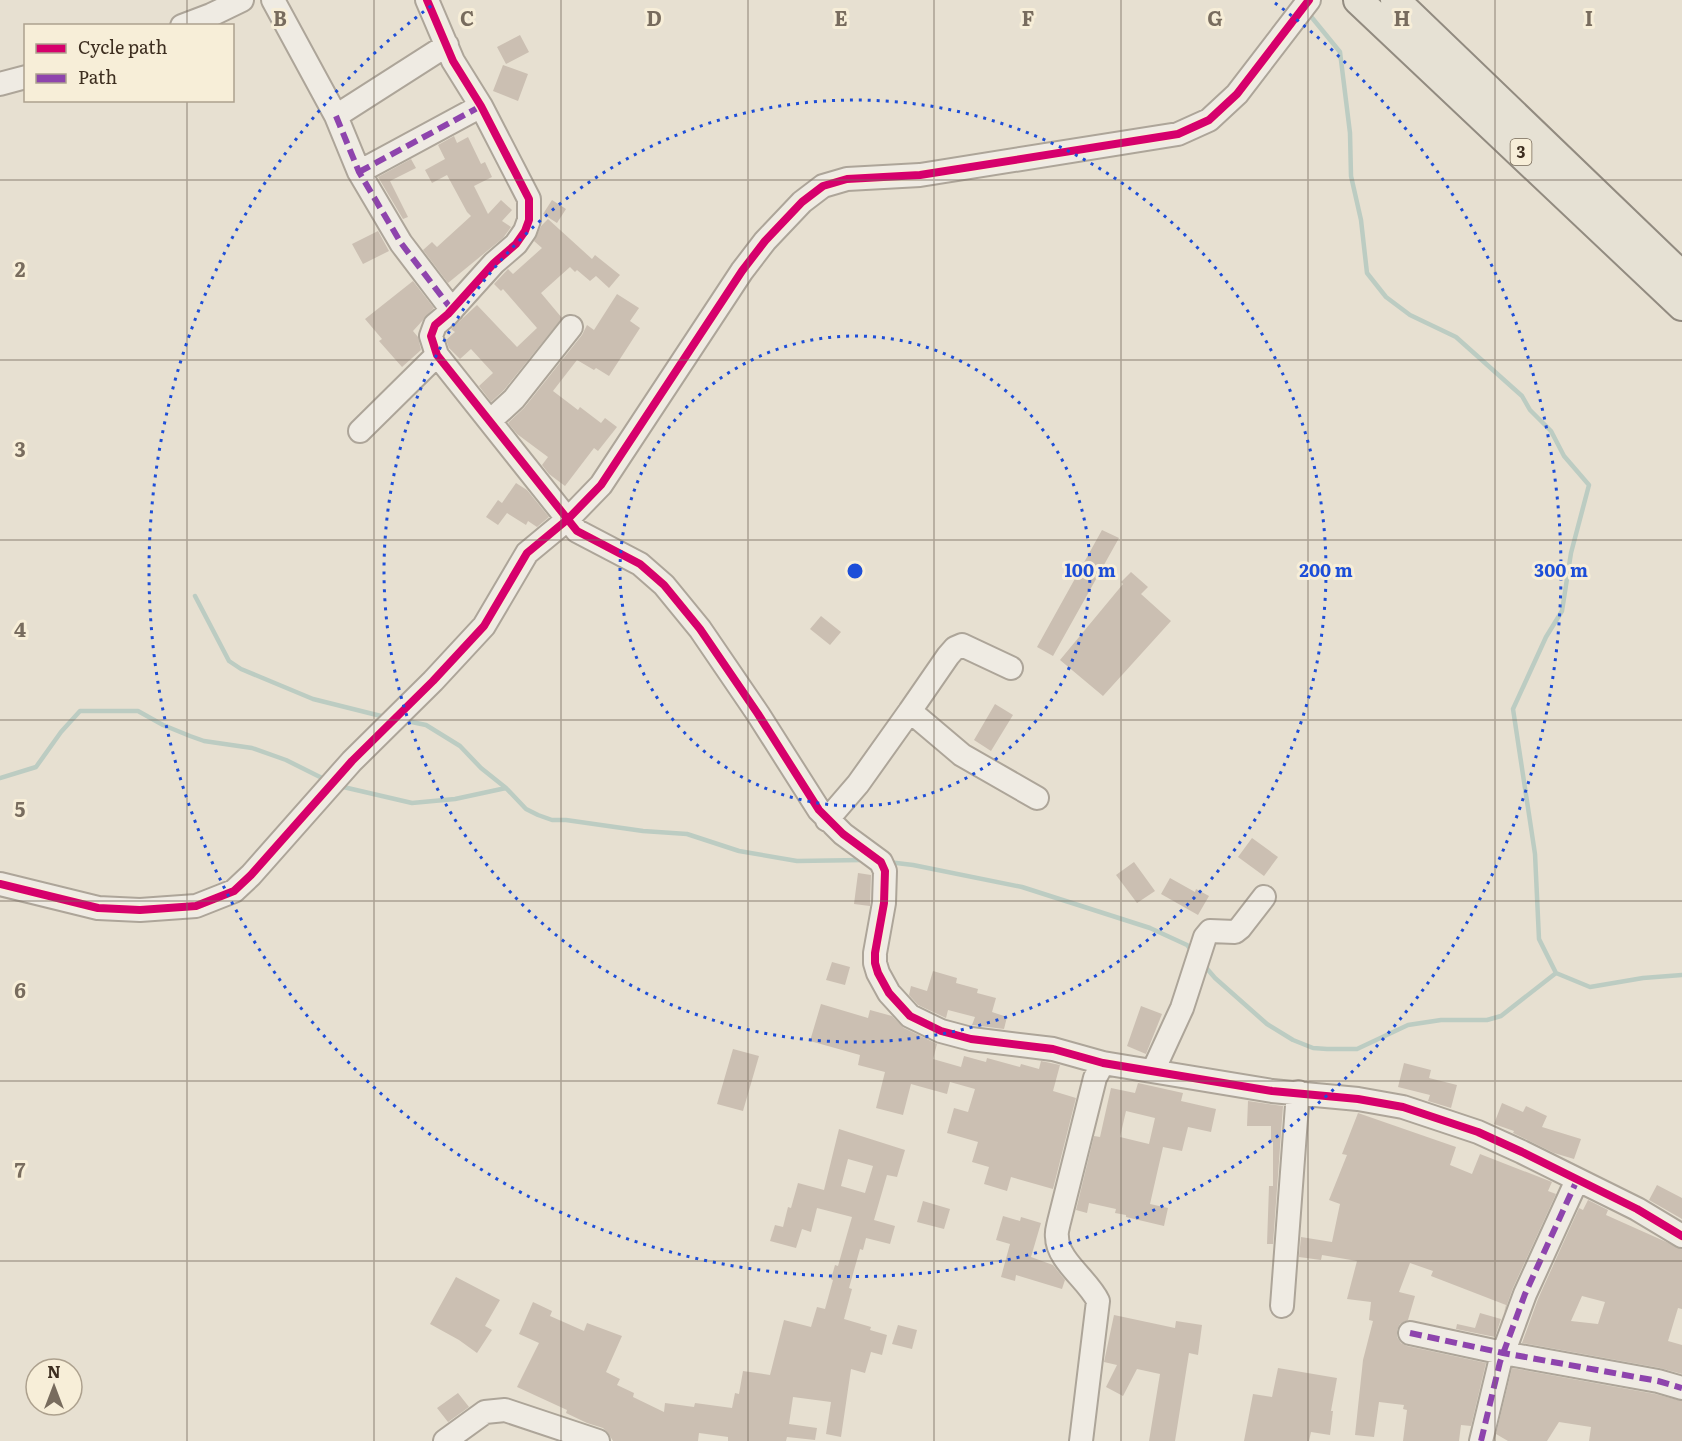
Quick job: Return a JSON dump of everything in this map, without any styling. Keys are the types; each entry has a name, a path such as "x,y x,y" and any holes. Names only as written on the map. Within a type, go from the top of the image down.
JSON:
{"main road":[{"name":"3","path":"1358,0 1682,306"},
{"name":"3","path":"1395,0 1682,276"}],"street":[{"path":"187,24 242,0"},
{"path":"273,0 336,116 359,172 400,243 452,310"},
{"path":"427,0 453,61 481,106 529,200 525,231 516,244 494,263 435,326 431,336 437,355 577,531 640,564 664,585 706,639 827,819 843,834 876,856 884,866 884,903 875,963 889,993 910,1016 940,1031 972,1039 1053,1049 1103,1063 1272,1091 1358,1099 1403,1107 1439,1118 1495,1140 1637,1209 1682,1236"},
{"path":"0,884 98,908 129,909 196,906 234,891 251,875 352,761 433,681 484,626 527,554 568,519 601,485 742,271 759,248 802,202 824,186 847,179 920,175 1178,134 1209,120 1237,94 1309,0"},
{"path":"336,116 447,45"},
{"path":"0,84 24,78"},
{"path":"359,172 481,106"},
{"path":"490,421 514,399 572,327"},
{"path":"360,431 437,355"},
{"path":"827,819 858,784 955,648 962,645 1011,668"},
{"path":"910,711 962,755 1036,798"},
{"path":"1153,1071 1182,1008 1205,937 1210,931 1235,932 1264,897"},
{"path":"1081,1441 1098,1301 1094,1292 1075,1271 1056,1239 1095,1078 1103,1063"},
{"path":"1282,1306 1298,1092"},
{"path":"1481,1441 1503,1353 1525,1294 1577,1180"},
{"path":"1410,1333 1503,1353 1658,1381 1682,1388"},
{"path":"445,1441 485,1412 505,1410 598,1441"}],"building":[{"path":"520,35 529,52 506,64 497,47"},
{"path":"503,65 528,74 518,101 493,91"},
{"path":"454,136 457,143 468,137 481,164 485,162 492,177 474,186 488,214 501,200 512,210 502,221 511,227 503,238 448,283 423,250 432,242 437,247 471,216 447,175 432,183 425,170 445,159 438,145"},
{"path":"411,159 416,168 390,181 408,217 403,219 378,177"},
{"path":"552,200 566,209 557,223 543,214"},
{"path":"548,219 592,259 595,255 620,275 609,288 596,276 590,281 570,267 541,293 562,318 504,390 491,402 479,386 493,373 471,349 460,359 449,348 446,340 455,332 451,329 477,305 517,347 537,328 503,289 501,291 494,284 508,269 513,274 542,248 534,241 541,226"},
{"path":"378,231 389,251 363,264 352,244"},
{"path":"413,281 434,308 413,331 418,337 421,350 402,367 379,341 382,339 365,319"},
{"path":"617,294 639,308 630,321 640,328 609,376 577,360 553,391 578,410 580,407 601,423 605,418 617,427 598,451 594,448 565,486 549,474 542,465 548,457 517,434 508,423 524,408 582,335 587,325 594,330"},
{"path":"516,483 527,490 549,517 537,527 528,521 526,525 507,513 498,525 486,517 498,500 502,503"},
{"path":"1102,530 1119,538 1053,656 1037,647"},
{"path":"1131,572 1148,587 1141,594 1171,621 1103,696 1060,660"},
{"path":"821,616 841,632 830,645 810,629"},
{"path":"995,704 1013,715 991,751 974,740"},
{"path":"1252,838 1278,857 1264,876 1238,857"},
{"path":"1134,862 1155,891 1137,903 1116,875"},
{"path":"858,873 871,875 870,906 854,904"},
{"path":"1170,878 1195,892 1196,889 1209,896 1198,915 1161,894"},
{"path":"832,962 850,967 845,985 826,980"},
{"path":"933,971 957,978 956,983 978,989 977,993 996,998 992,1012 1007,1017 1004,1029 972,1025 975,1017 948,1010 946,1018 918,1005 909,995 911,986 927,991"},
{"path":"821,1004 868,1018 870,1010 892,1016 904,1028 937,1044 933,1059 961,1067 964,1056 986,1062 987,1058 1020,1067 1021,1064 1039,1069 1041,1061 1060,1065 1053,1091 1076,1098 1053,1189 1011,1177 1007,1191 984,1184 989,1167 972,1162 978,1142 947,1133 954,1108 968,1112 975,1089 950,1082 947,1094 911,1084 903,1115 876,1108 885,1072 858,1065 860,1055 810,1041"},
{"path":"1141,1006 1162,1014 1146,1054 1127,1046"},
{"path":"733,1049 759,1056 743,1111 717,1104"},
{"path":"1404,1063 1431,1070 1429,1078 1457,1085 1451,1108 1428,1101 1430,1095 1398,1087"},
{"path":"1138,1083 1183,1093 1181,1101 1216,1109 1211,1132 1188,1127 1182,1151 1163,1147 1150,1204 1168,1208 1164,1226 1126,1217 1126,1215 1115,1213 1116,1209 1089,1203 1087,1213 1076,1210 1094,1136 1100,1137 1111,1088 1135,1093","holes":["1126,1111 1155,1118 1149,1144 1120,1137"]},
{"path":"1248,1101 1283,1106 1273,1244 1267,1244 1269,1186 1273,1186 1271,1126 1247,1126"},
{"path":"1502,1103 1523,1112 1526,1106 1547,1116 1542,1127 1581,1139 1574,1159 1554,1153 1513,1133 1514,1131 1494,1124"},
{"path":"1358,1113 1456,1147 1450,1165 1472,1174 1480,1154 1552,1182 1548,1191 1556,1194 1504,1313 1506,1305 1431,1276 1433,1271 1410,1263 1399,1292 1415,1296 1408,1320 1400,1324 1397,1330 1397,1337 1401,1343 1486,1363 1471,1426 1461,1425 1459,1441 1403,1441 1407,1410 1403,1409 1404,1405 1379,1402 1374,1437 1355,1435 1363,1360 1373,1321 1369,1320 1371,1302 1347,1299 1357,1261 1322,1255 1321,1260 1299,1257 1301,1237 1332,1242 1340,1204 1329,1200 1347,1155 1342,1154"},
{"path":"839,1129 905,1150 897,1177 887,1175 874,1220 895,1226 890,1244 866,1238 863,1250 860,1249 849,1288 852,1289 844,1319 871,1327 870,1330 887,1335 882,1355 871,1352 865,1373 851,1369 841,1437 826,1434 831,1402 793,1397 789,1424 817,1428 815,1440 787,1437 786,1441 728,1441 728,1437 699,1433 698,1441 613,1441 603,1428 566,1413 567,1410 517,1387 539,1343 519,1334 533,1302 552,1311 550,1316 584,1331 587,1323 622,1336 606,1372 620,1379 617,1385 634,1393 633,1397 664,1412 665,1403 694,1407 695,1403 732,1408 735,1393 739,1394 743,1371 770,1375 784,1320 811,1327 817,1307 825,1309 835,1265 838,1266 852,1217 817,1208 811,1232 802,1229 796,1248 770,1241 775,1225 783,1227 798,1183 824,1190","holes":["848,1159 873,1166 865,1193 841,1186"]},
{"path":"1657,1185 1682,1198 1682,1219 1649,1200"},
{"path":"1588,1200 1608,1210 1606,1215 1682,1249 1682,1309 1678,1308 1668,1341 1682,1345 1682,1374 1522,1343 1538,1299 1579,1208 1583,1210","holes":["1582,1296 1605,1302 1598,1324 1571,1321"]},
{"path":"923,1201 950,1209 944,1229 917,1222"},
{"path":"1003,1216 1020,1221 1021,1217 1041,1223 1031,1257 1053,1265 1065,1280 1062,1289 1016,1275 1015,1281 1001,1277 1010,1244 996,1240"},
{"path":"456,1277 500,1300 485,1326 492,1330 477,1353 430,1324"},
{"path":"1480,1313 1501,1319 1495,1337 1456,1329 1457,1324 1475,1328"},
{"path":"1114,1315 1175,1328 1176,1321 1202,1325 1198,1355 1189,1353 1175,1441 1149,1441 1160,1374 1137,1369 1123,1396 1106,1387 1117,1365 1104,1362"},
{"path":"898,1325 917,1330 912,1349 892,1344"},
{"path":"1278,1368 1337,1378 1331,1411 1333,1411 1330,1435 1311,1432 1309,1441 1244,1441 1253,1394 1272,1397"},
{"path":"1512,1368 1682,1401 1682,1441 1589,1441 1591,1427 1559,1422 1547,1441 1508,1441 1496,1434"},
{"path":"458,1393 469,1407 448,1422 437,1408"}],"waterway":[{"path":"1309,14 1340,52 1350,133 1351,176 1361,220 1367,273 1386,297 1410,315 1456,337 1522,396 1530,410 1551,431 1564,456 1589,485 1571,553 1562,611 1546,637 1513,709 1535,854 1539,939 1556,973 1590,987 1643,978 1682,975"},
{"path":"195,596 229,661 241,669 313,699 385,717"},
{"path":"0,778 36,767 61,732 80,711 138,711 190,736 204,741 252,748 286,760 326,780"},
{"path":"402,720 426,725 460,746 526,809 552,820 687,834 739,851 797,861 862,860"},
{"path":"339,786 412,803 455,799 506,788"},
{"path":"888,862 1022,887 1150,928 1187,945 1194,953"},
{"path":"1203,964 1215,978 1267,1024 1293,1040 1313,1048 1327,1049 1357,1049 1408,1025 1441,1020 1487,1020 1501,1016 1556,973"}],"marked path":[{"path":"359,172 481,106"},
{"path":"336,116 359,172 401,243 452,310"},
{"path":"1481,1441 1500,1362 1525,1294 1577,1180"},
{"path":"1410,1333 1503,1353 1658,1381 1682,1388"}],"cycle path":[{"path":"427,0 453,61 481,106 529,199 529,220 516,244 494,263 448,314 435,325 431,336 437,355 577,531 640,564 664,585 700,629 819,810 843,834 881,862 885,871 884,903 875,963 889,993 910,1016 941,1031 971,1039 1053,1049 1103,1063 1272,1091 1358,1099 1403,1107 1478,1132 1522,1152 1637,1209 1682,1236"},
{"path":"0,884 98,908 140,910 196,906 234,891 251,875 352,761 433,681 484,626 527,553 568,519 601,485 742,271 765,241 802,202 823,186 847,179 920,175 1178,134 1209,120 1237,94 1309,0"}]}
